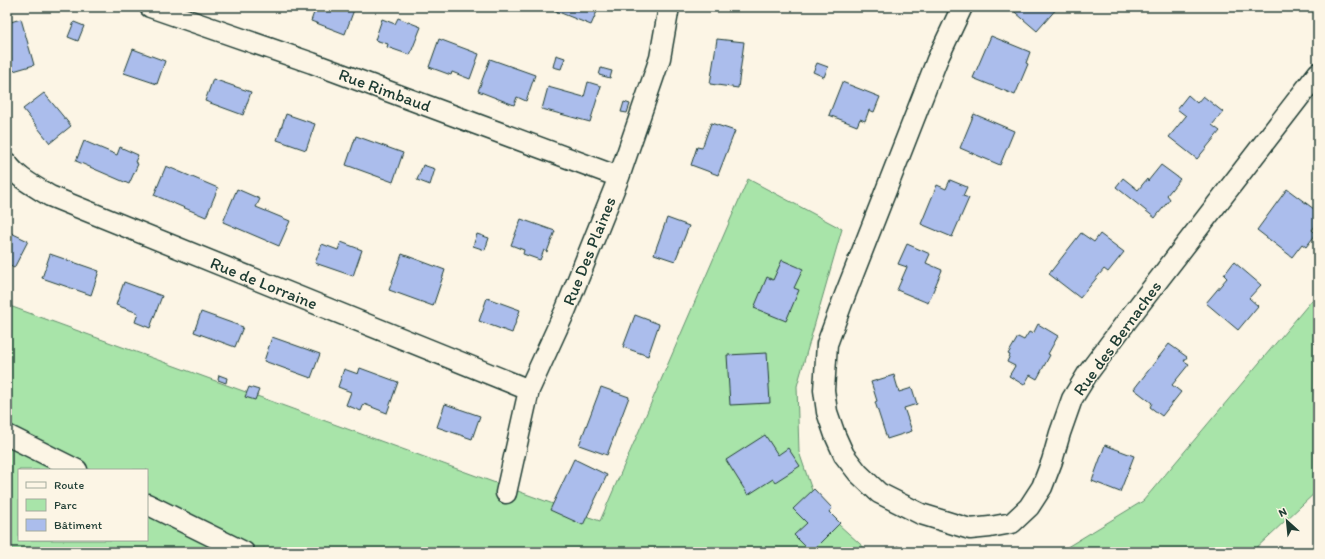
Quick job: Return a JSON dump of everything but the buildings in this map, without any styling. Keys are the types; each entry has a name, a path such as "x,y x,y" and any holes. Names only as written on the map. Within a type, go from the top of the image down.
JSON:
{"street":[{"name":"Rue Rimbaud","path":"150,7 319,66 619,177"},
{"name":"Rue Des Plaines","path":"506,493 529,390 566,308 619,177 660,58 669,7"},
{"name":"Rue des Bernaches","path":"962,7 937,60 827,344 824,390 827,412 844,455 858,473 879,493 921,514 970,529 1012,523 1029,507 1042,487 1072,399 1088,373 1318,73"},
{"name":"Rue de Lorraine","path":"7,163 25,180 50,196 529,390"},
{"path":"7,436 75,469"},
{"path":"148,504 244,552"}],"green space":[{"path":"748,179 842,229 797,386 799,452 817,505 869,552 7,552 7,305 600,521"},
{"path":"1318,293 1318,490 1252,552 1059,552 1143,501"}]}
